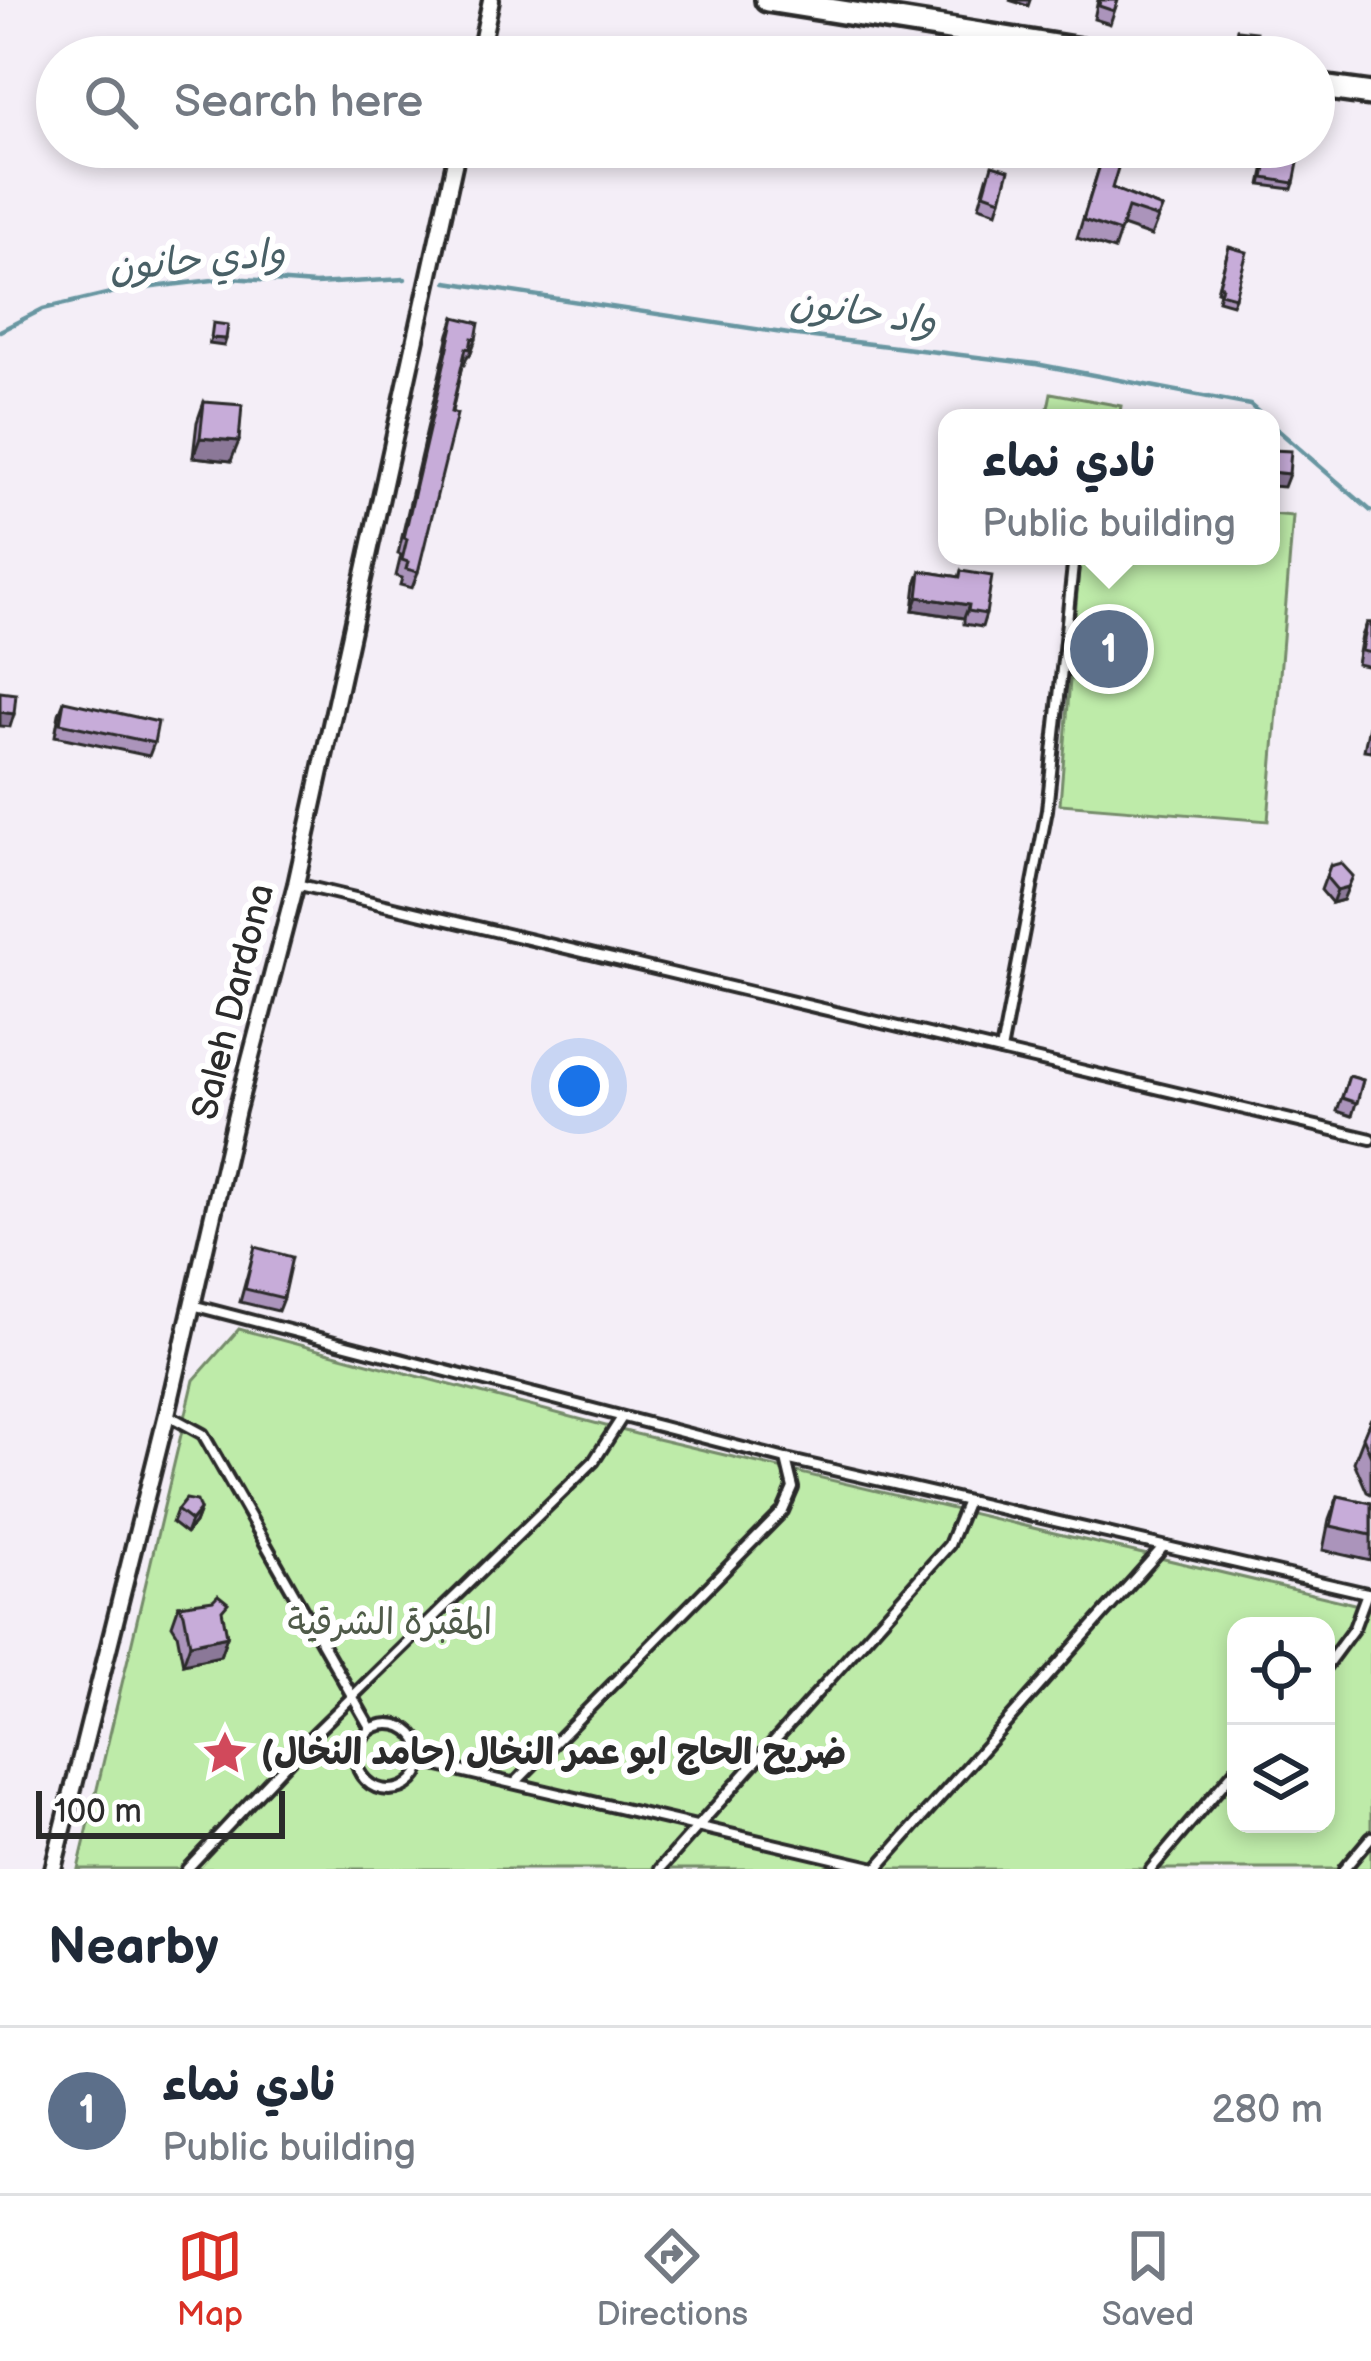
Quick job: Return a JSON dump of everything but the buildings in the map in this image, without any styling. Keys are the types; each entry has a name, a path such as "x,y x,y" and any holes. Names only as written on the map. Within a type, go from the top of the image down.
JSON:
{"main road":[{"path":"767,0 992,36"},
{"path":"1335,89 1371,94"}],"street":[{"path":"483,36 491,0"},
{"name":"Saleh Dardona","path":"53,1869 296,884 453,168"}],"lane":[{"path":"1001,1051 1047,811 1073,565"},
{"path":"296,884 1371,1138"},
{"path":"192,1304 786,1460 1369,1593 1354,1628 1335,1654"},
{"path":"167,1414 203,1434 371,1729"},
{"path":"187,1869 353,1695 594,1461 621,1419"},
{"path":"514,1784 783,1510 794,1488 786,1460"},
{"path":"660,1869 949,1545 968,1501"},
{"path":"422,1762 878,1869 1164,1546"},
{"path":"392,1724 418,1741 422,1762 412,1782 403,1788 381,1790 363,1778 356,1757 371,1729 392,1724"},
{"path":"1151,1869 1227,1780"},
{"path":"1344,1869 1371,1837"}],"green space":[{"path":"1051,393 1121,406 1120,409 1048,409"},
{"path":"1280,515 1293,516 1268,821 1060,804 1079,565 1280,565"},
{"name":"المقبرة الشرقية","path":"239,1329 636,1434 1371,1608 1371,1869 78,1869 194,1380"}],"waterway":[{"name":"وادي حانون","path":"0,331 43,309 119,291 230,278 315,284 405,279"},
{"name":"واد حانون","path":"447,282 789,334 1036,364 1255,409"},
{"name":"واد حانون","path":"1280,432 1371,511"}],"place":[{"name":"نادي نماء","path":"1109,649"},
{"name":"ضريح الحاج ابو عمر النخال (حامد النخال)","path":"225,1753"}]}
